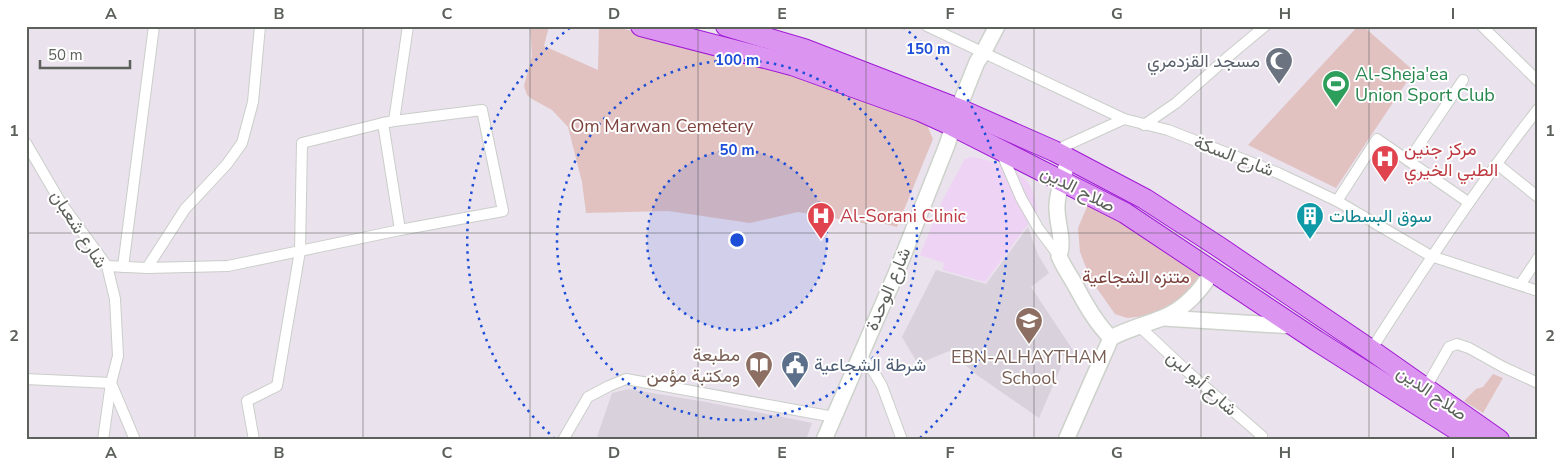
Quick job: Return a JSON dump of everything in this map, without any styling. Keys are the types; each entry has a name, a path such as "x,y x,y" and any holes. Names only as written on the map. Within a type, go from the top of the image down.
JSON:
{"highway":[{"name":"صلاح الدين","path":"641,26 792,65 920,111 956,118 999,149 1125,213 1294,326 1473,440"},
{"name":"صلاح الدين","path":"726,26 804,49 956,118 1061,155 1144,198 1371,350 1499,440"}],"main road":[{"name":"شارع الوحدة","path":"824,440 895,276 947,145 977,62 997,26"},
{"path":"1061,155 1062,181 1056,212 1062,247 1059,256 1066,272 1073,280 1095,320 1111,338"},
{"path":"1066,440 1111,338 1120,333 1164,318 1190,301 1212,271"},
{"path":"1164,318 1294,326"}],"street":[{"path":"123,266 154,26"},
{"path":"146,268 184,208 227,164 242,143 253,102 260,26"},
{"path":"394,121 408,26"},
{"name":"شارع السكة","path":"927,26 1124,119 1168,130 1278,172 1337,202 1430,256 1538,292"},
{"path":"1144,125 1176,103 1265,26"},
{"path":"1482,26 1538,81"},
{"path":"1409,160 1462,80"},
{"path":"1371,350 1430,256 1538,109"},
{"path":"107,266 146,268 228,266 300,251 400,230 503,211 482,110 383,123 302,143 300,251 277,386 248,401 254,440"},
{"path":"1061,155 1124,119"},
{"path":"383,123 400,230"},
{"path":"1337,202 1377,139 1468,202"},
{"name":"شارع شعبان","path":"26,143 61,203 107,266 115,299 118,356 111,383 103,440"},
{"path":"999,149 1021,198 1038,228 1059,256"},
{"path":"1497,164 1538,197"},
{"path":"1520,285 1538,258"},
{"name":"شارع أبو لبن","path":"1139,326 1188,372 1262,436 1259,440"},
{"path":"1425,389 1449,347 1457,344 1469,348 1503,367 1538,383"},
{"path":"860,354 882,386 902,440"},
{"path":"26,379 111,383 135,440"},
{"path":"563,440 588,397 626,379 834,417"}],"shaded area":[{"path":"1028,227 1038,255 1049,273 1031,287 1075,353 1071,359 1061,355 1061,367 1039,418 977,375 949,351 918,364 902,337 936,270 986,284"},
{"path":"628,389 812,423 806,440 596,440 612,393"}],"green space":[{"name":"Om Marwan Cemetery","path":"530,26 549,26 544,46 598,70 599,26 612,26 821,78 917,117 927,125 933,139 897,227 870,220 868,224 798,212 750,223 668,211 586,213 582,182 568,127 552,110 527,95 524,86 532,56"},
{"name":"Al-Sheja'ea Union Sport Club","path":"1358,26 1363,26 1414,71 1336,188 1248,145"},
{"name":"متنزه الشجاعية","path":"1089,202 1202,271 1194,287 1175,304 1146,316 1127,318 1115,314 1091,280 1080,252 1078,228"},
{"path":"1493,374 1503,378 1483,413 1464,401 1476,389 1483,387"}],"sand":[{"path":"973,157 1008,167 1023,177 1033,192 1037,212 985,282 943,270 944,263 920,255 943,199 965,159"}],"place":[{"name":"مسجد القزدمري","path":"1279,85"},
{"name":"Al-Sheja'ea Union Sport Club","path":"1336,108"},
{"name":"مركز جنين الطبي الخيري","path":"1385,183"},
{"name":"Al-Sorani Clinic","path":"821,240"},
{"name":"سوق البسطات","path":"1310,240"},
{"name":"EBN-ALHAYTHAM School","path":"1029,345"},
{"name":"مطبعة ومكتبة مؤمن","path":"759,389"},
{"name":"شرطة الشجاعية","path":"795,389"}]}
